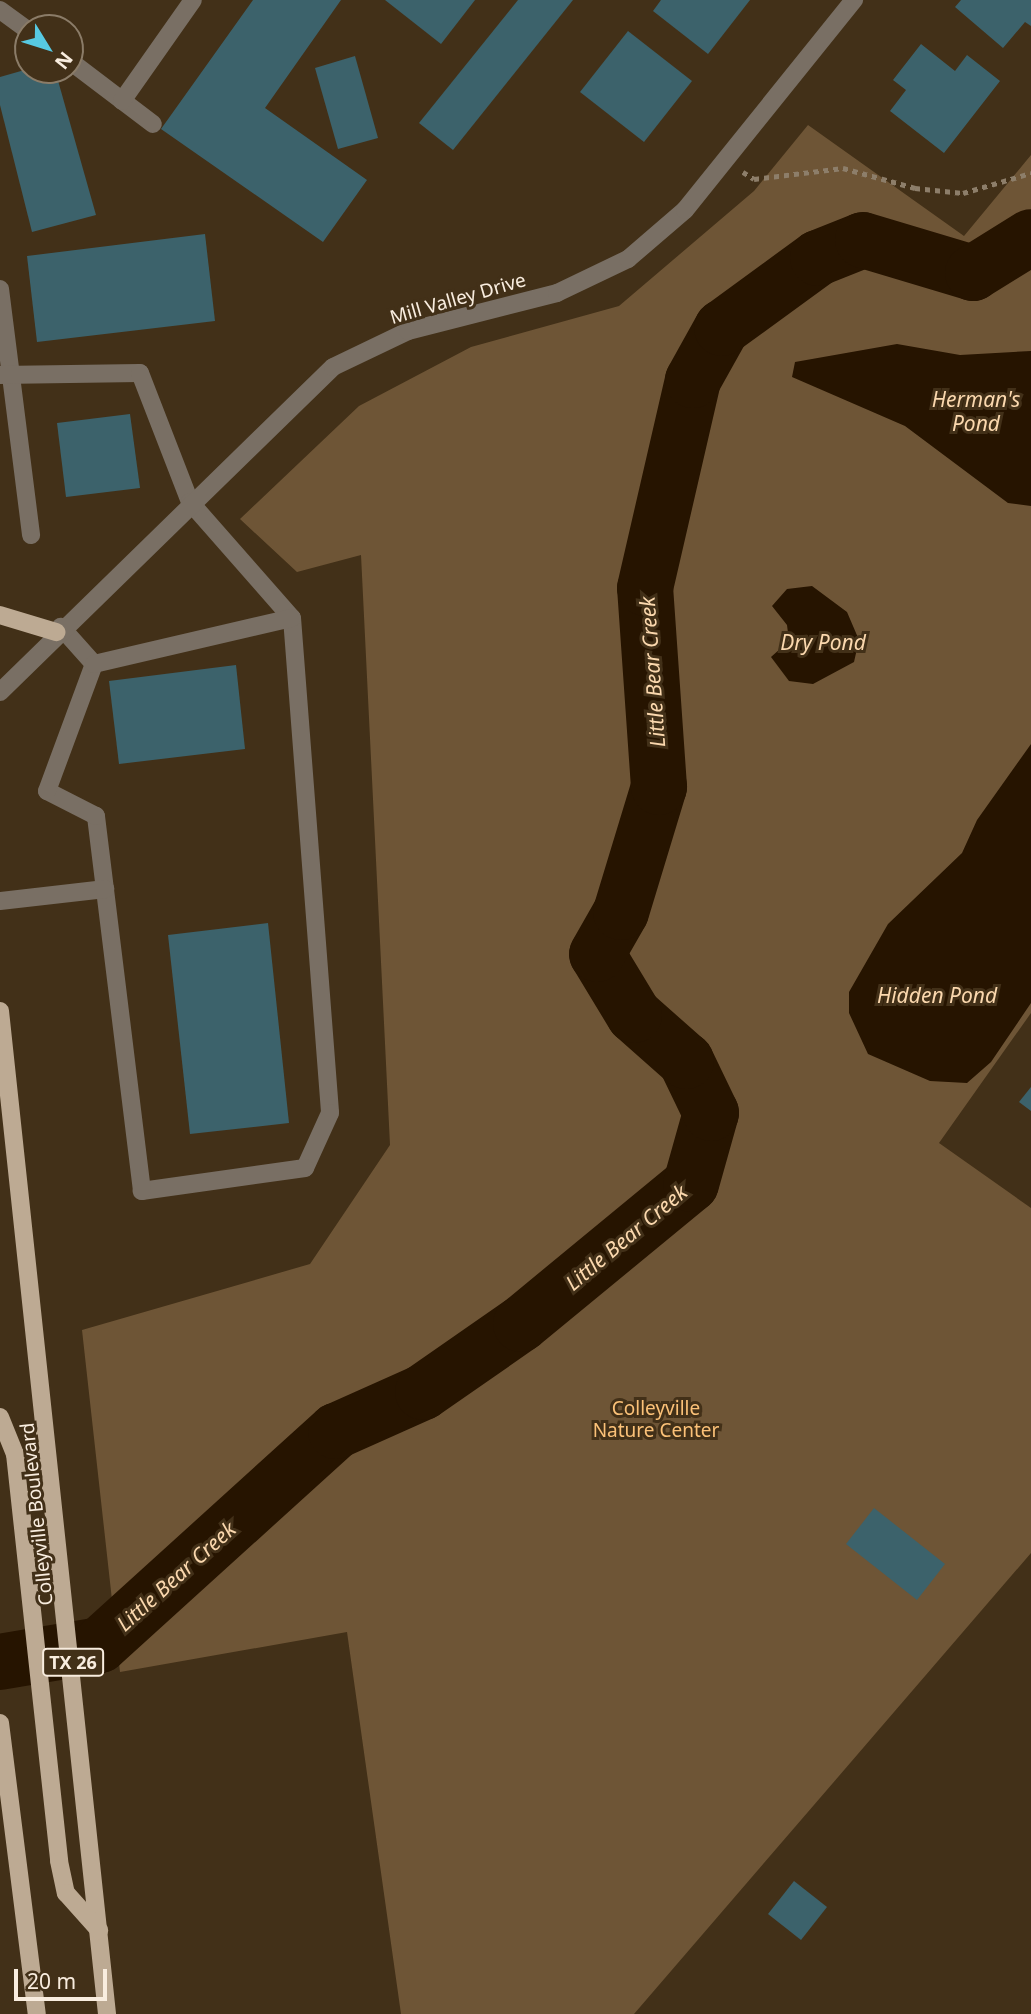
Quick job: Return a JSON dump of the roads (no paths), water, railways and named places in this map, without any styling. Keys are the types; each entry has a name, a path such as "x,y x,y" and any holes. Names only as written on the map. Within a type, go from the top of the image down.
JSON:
{"main road":[{"path":"0,615 59,629"},
{"name":"Colleyville Boulevard","path":"0,1012 53,1466 107,2014"},
{"path":"0,1417 15,1454 66,1893 99,1930"},
{"path":"0,1723 37,2014"}],"street":[{"path":"122,101 193,0"},
{"name":"Mill Valley Drive","path":"0,692 59,629 333,367 408,331 556,293 628,259 685,209 854,0"},
{"path":"84,72 153,124"},
{"path":"0,289 5,374 31,535"},
{"path":"5,374 140,373 190,502 292,618 330,1113 305,1168 142,1191 96,816 47,791 94,664"},
{"path":"94,664 292,618"},
{"path":"59,629 94,664"},
{"path":"0,901 105,889"}],"water":[{"name":"Herman's Pond","path":"897,344 960,355 1031,351 1031,506 1008,503 905,426 792,377 795,362"},
{"name":"Dry Pond","path":"812,586 847,612 859,640 854,662 813,684 789,681 771,657 789,641 787,625 772,606 787,589"},
{"name":"Hidden Pond","path":"1031,744 1031,1003 991,1062 967,1083 930,1081 868,1054 849,1013 849,992 888,924 962,853 977,820"}],"waterway":[{"name":"Little Bear Creek","path":"0,1662 100,1645 336,1431 423,1392 521,1324 691,1184 711,1113 686,1061 634,1015 597,954 621,912 659,787 645,588 693,380 722,328 818,258 863,240 973,273 1031,237"}],"park label":[{"name":"Colleyville Nature Center","path":"656,1420"}]}
